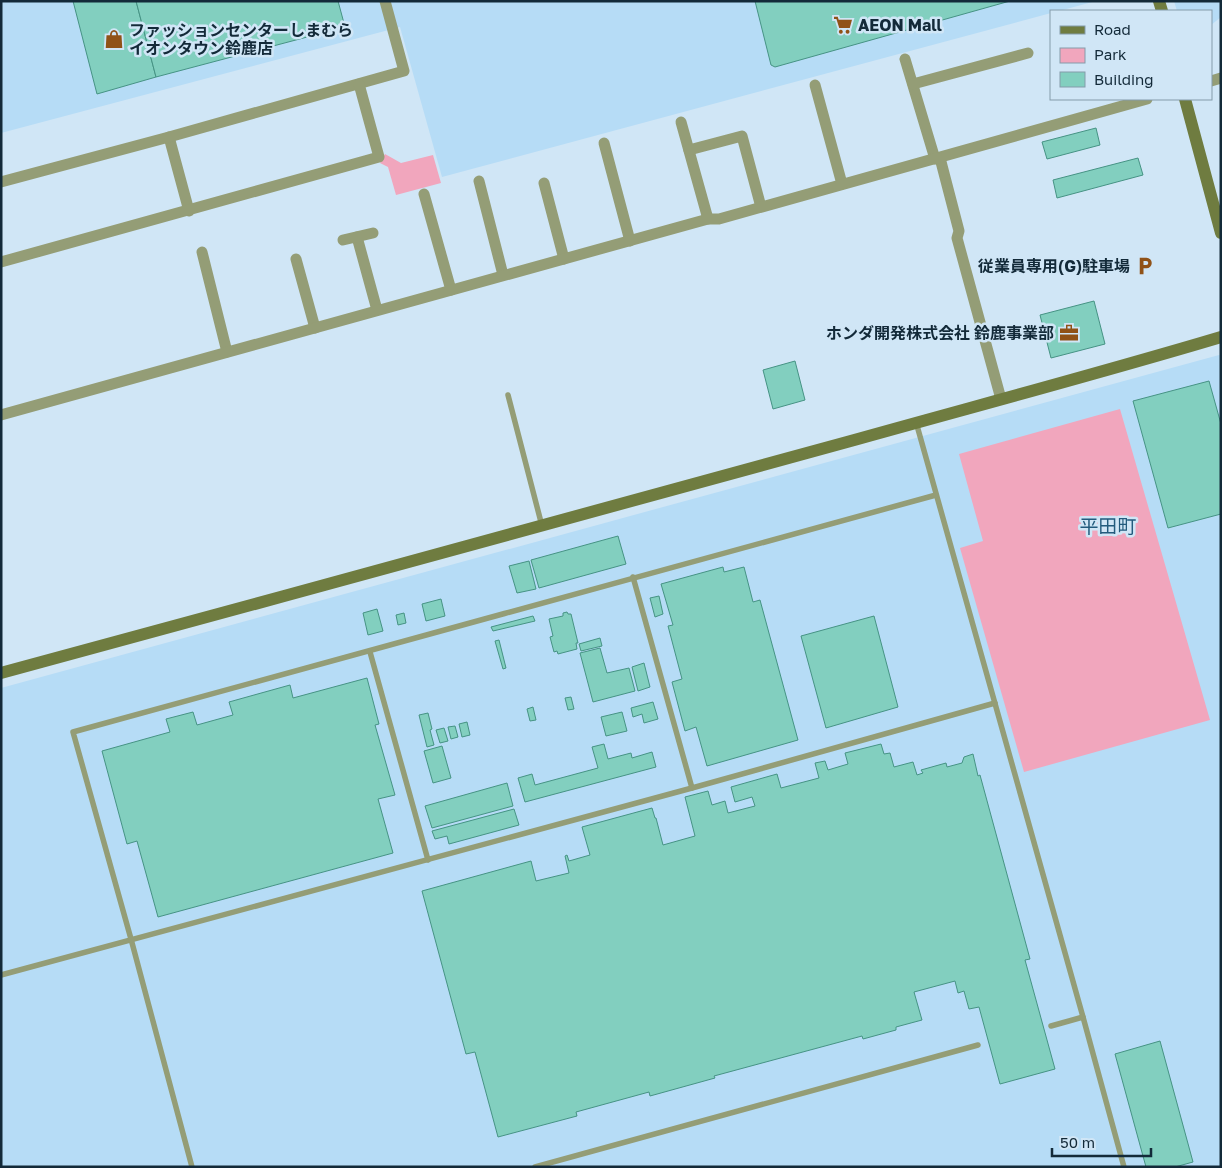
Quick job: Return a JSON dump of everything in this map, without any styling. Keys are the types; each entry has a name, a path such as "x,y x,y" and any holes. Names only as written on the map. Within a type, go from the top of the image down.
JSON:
{"street":[{"path":"1,182 404,71 385,1"},
{"path":"912,84 1028,53"},
{"path":"906,59 912,84 959,231 956,238 1002,399"},
{"path":"1,262 379,158 359,84"},
{"path":"814,85 842,184"},
{"path":"1,414 708,219 719,219 1144,100"},
{"path":"1185,100 1221,233"},
{"path":"681,122 708,219"},
{"path":"688,150 742,136 761,207"},
{"path":"169,137 189,211"},
{"path":"604,143 630,241"},
{"path":"479,181 504,275"},
{"path":"544,183 564,259"},
{"path":"424,194 451,290"},
{"path":"343,240 373,233"},
{"path":"358,237 377,310"},
{"path":"202,252 227,352"},
{"path":"296,259 315,328"},
{"path":"1,673 1134,363 1221,337"}],"lane":[{"path":"508,395 542,526"},
{"path":"916,422 1124,1167"},
{"path":"192,1167 132,939 72,732 370,652 633,577 936,495"},
{"path":"633,577 692,788"},
{"path":"370,652 428,860"},
{"path":"1,975 692,788 994,704"},
{"path":"1051,1026 1083,1017"},
{"path":"535,1167 978,1045"}],"shaded area":[{"path":"1,1 1096,1 1063,10 1050,10 1050,13 442,177 400,27 1,133"},
{"path":"1174,1 1221,1 1221,17 1212,24 1212,10 1177,10"},
{"path":"1221,356 1221,1167 1,1167 1,688"}],"green space":[{"path":"385,154 401,163 433,155 441,183 396,195 388,167 380,163"},
{"path":"1120,409 1210,720 1024,772 960,548 983,541 959,454"}],"building":[{"name":"ファッションセンターしまむら イオンタウン鈴鹿店","path":"73,1 136,1 156,77 97,94"},
{"path":"136,1 338,1 345,27 156,77"},
{"name":"AEON Mall","path":"755,1 1010,1 775,67 771,65"},
{"path":"1096,128 1100,145 1047,159 1042,142"},
{"path":"1138,158 1143,175 1057,198 1053,180"},
{"path":"1094,301 1105,344 1051,358 1040,315"},
{"path":"795,361 805,400 773,409 763,370"},
{"path":"1209,381 1221,424 1221,514 1168,528 1133,401"},
{"path":"618,536 626,564 539,588 531,560"},
{"path":"529,561 536,589 517,593 509,566"},
{"path":"723,567 724,572 744,567 753,602 760,600 798,740 707,766 696,727 685,731 672,682 682,679 668,626 673,625 661,584"},
{"path":"659,596 663,614 655,617 650,598"},
{"path":"441,599 445,616 426,621 422,604"},
{"path":"377,609 383,631 368,635 363,613"},
{"path":"404,613 406,623 398,625 396,615"},
{"path":"563,613 571,614 578,643 576,643 577,649 558,654 557,651 554,652 550,637 553,636 549,619 563,616"},
{"path":"533,616 535,621 493,631 491,627"},
{"path":"874,616 898,707 826,728 801,636"},
{"path":"600,638 602,646 581,651 579,644"},
{"path":"499,640 506,668 503,669 495,641"},
{"path":"600,648 607,673 629,668 635,691 593,702 580,653"},
{"path":"644,663 650,687 638,691 632,667"},
{"path":"367,678 379,724 375,725 395,795 378,799 393,853 158,917 137,841 127,844 102,751 170,732 166,719 193,712 197,725 233,715 229,702 290,685 293,698"},
{"path":"571,697 574,709 568,710 565,698"},
{"path":"653,702 658,719 644,723 642,714 633,717 631,708"},
{"path":"533,707 536,720 530,721 527,709"},
{"path":"622,712 627,731 606,736 601,717"},
{"path":"428,713 434,745 427,747 419,715"},
{"path":"467,722 470,735 462,737 459,724"},
{"path":"455,726 458,737 451,739 448,727"},
{"path":"444,728 448,741 440,743 436,730"},
{"path":"604,744 608,759 631,753 632,758 652,752 656,767 525,802 518,778 532,774 535,785 598,768 592,747"},
{"path":"881,744 884,754 890,753 894,767 913,762 917,775 923,773 921,770 946,763 947,767 962,763 964,757 973,754 1030,959 1025,960 1055,1069 1000,1084 979,1007 969,1009 964,991 958,993 955,981 914,992 922,1020 896,1027 896,1030 863,1039 862,1036 714,1076 715,1078 650,1096 649,1092 576,1112 577,1116 498,1137 475,1052 466,1054 422,891 531,861 536,881 569,873 565,856 567,855 569,861 590,855 582,827 652,808 663,845 695,836 685,797 708,791 712,805 725,801 728,813 755,806 752,797 735,802 731,787 777,774 781,788 819,778 815,763 825,761 828,770 848,764 845,753"},
{"path":"442,746 451,778 433,783 424,751"},
{"path":"507,783 513,806 432,828 425,806"},
{"path":"514,809 519,825 449,844 447,836 435,839 432,831"},
{"path":"1160,1041 1193,1162 1175,1167 1146,1167 1115,1054"}],"place":[{"name":"AEON Mall","path":"843,25"},
{"name":"ファッションセンターしまむら イオンタウン鈴鹿店","path":"114,39"},
{"name":"従業員専用(G)駐車場","path":"1145,266"},
{"name":"ホンダ開発株式会社 鈴鹿事業部","path":"1069,333"}],"district":[{"name":"平田町","path":"1108,525"}]}
